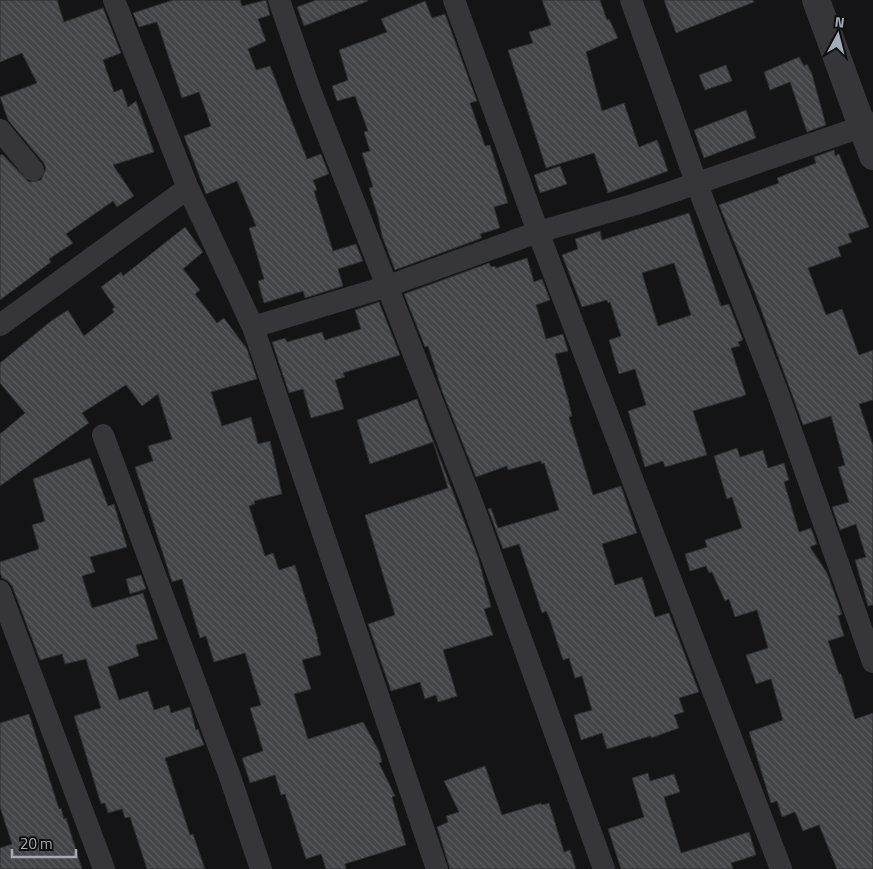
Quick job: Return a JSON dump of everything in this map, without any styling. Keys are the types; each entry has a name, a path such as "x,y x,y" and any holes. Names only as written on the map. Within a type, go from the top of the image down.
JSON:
{"street":[{"path":"114,0 188,188 253,326 438,869"},
{"path":"279,0 310,90 471,500 560,741 604,869"},
{"path":"454,0 538,232 781,869"},
{"path":"631,0 696,182 777,390 873,662"},
{"path":"816,0 868,124 873,156"},
{"path":"253,326 388,286 538,232 636,204 868,124"},
{"path":"0,132 33,170"},
{"path":"0,325 188,188"},
{"path":"102,435 229,774 261,869"},
{"path":"0,591 104,869"}],"building":[{"path":"0,0 57,0 64,22 103,8 121,53 103,60 114,92 122,89 128,107 136,101 154,152 113,165 134,196 117,207 113,201 66,234 73,243 49,259 51,262 0,300 0,156 2,154 29,182 41,180 46,168 8,120 0,97 37,83 22,53 0,62"},
{"path":"173,0 240,0 242,6 266,0 270,15 258,19 266,41 248,49 256,70 270,66 307,159 321,154 329,174 313,180 317,190 314,191 333,251 356,244 363,261 338,269 343,286 305,298 303,291 264,303 258,281 264,279 249,228 256,226 237,181 206,194 184,136 211,126 199,92 182,98 157,22 139,27 133,13"},
{"path":"316,0 368,1 304,26 297,7"},
{"path":"542,0 600,0 607,20 609,19 618,38 586,52 602,111 624,103 639,147 657,140 668,171 608,193 594,153 546,168 508,50 533,43 529,32 551,25"},
{"path":"664,0 753,0 754,2 676,33"},
{"path":"425,1 432,18 445,14 477,101 470,103 485,146 490,145 508,203 494,207 500,228 480,234 482,238 395,270 382,236 369,188 373,187 362,153 370,151 364,132 368,131 355,96 337,101 332,86 348,80 339,50 387,32 381,19"},
{"path":"799,57 804,66 807,64 812,74 826,125 807,132 790,82 770,90 764,72"},
{"path":"726,65 732,81 705,90 699,75"},
{"path":"746,110 756,138 704,158 694,130"},
{"path":"834,150 835,156 839,154 869,227 848,234 852,242 838,247 841,256 808,268 826,315 842,309 859,355 873,350 873,400 859,404 873,445 873,605 868,606 855,560 866,557 856,524 840,530 832,507 849,502 838,467 845,465 831,416 803,425 756,296 719,205 779,183 777,178 816,163 814,157"},
{"path":"560,166 567,184 540,193 534,175"},
{"path":"689,213 721,306 729,304 743,340 738,342 740,346 731,348 746,395 693,411 707,455 665,467 663,461 645,467 628,411 646,405 635,369 619,374 609,340 621,336 610,302 608,303 607,300 582,307 562,255 578,249 575,239 600,231 602,240","holes":["674,263 691,315 658,326 642,273"]},
{"path":"185,227 203,252 183,269 200,290 195,294 217,323 224,318 247,349 257,379 211,392 222,426 251,417 258,444 270,441 282,494 254,501 255,504 249,506 265,556 273,553 279,570 295,565 318,639 321,655 302,660 311,689 294,694 308,739 363,722 379,751 382,762 379,763 395,796 392,797 406,845 345,864 346,869 326,869 321,854 306,859 285,794 281,795 275,775 250,783 242,758 263,751 250,708 261,705 245,653 214,662 206,636 200,638 182,579 172,582 135,467 153,461 148,446 172,439 158,394 142,406 126,385 82,413 89,423 0,486 0,434 25,413 0,383 0,363 51,321 68,310 84,336 114,312 112,309 115,307 101,287 121,272 123,276"},
{"path":"527,258 534,282 542,279 550,300 536,305 546,339 563,334 568,351 555,354 572,416 569,417 593,495 621,486 637,533 602,544 615,585 642,577 655,617 669,613 699,692 679,698 684,712 674,715 679,728 651,738 651,736 607,749 602,733 581,740 574,715 592,710 582,676 575,678 569,658 563,660 549,617 546,611 542,613 519,544 503,549 488,509 491,508 498,528 559,510 544,463 541,464 541,461 508,470 507,466 476,477 442,391 428,346 425,347 404,294 489,263 491,267 495,266 496,268"},
{"path":"379,302 400,355 343,373 345,377 335,380 344,409 311,418 303,389 289,393 272,342 285,338 287,342 322,332 325,340 361,329 355,310"},
{"path":"417,399 478,557 491,607 484,609 493,635 443,650 457,696 438,702 436,695 425,699 420,682 391,691 368,624 395,615 365,515 448,488 433,442 370,464 357,420"},
{"path":"737,448 740,457 763,450 768,468 784,463 789,480 784,482 799,532 811,528 817,544 810,547 827,573 842,614 838,616 844,636 828,641 855,719 873,713 873,869 837,869 819,825 803,831 795,812 782,817 777,801 771,803 749,732 783,720 771,679 756,684 746,655 768,648 757,610 735,617 729,599 725,601 712,572 709,573 706,566 690,571 685,554 707,547 705,540 742,528 732,497 727,499 714,456"},
{"path":"90,458 108,506 114,504 127,547 90,557 95,572 82,576 92,608 143,593 158,639 136,645 139,656 108,667 119,700 148,691 154,710 169,705 171,713 190,707 196,730 198,729 204,745 165,758 190,835 193,834 205,869 147,869 130,817 125,818 122,809 108,813 105,803 101,804 74,716 101,708 86,659 65,664 62,654 40,660 12,586 2,578 0,572 0,562 39,549 32,525 45,521 33,479"},
{"path":"141,575 146,589 130,594 126,579"},
{"path":"29,714 59,809 61,808 64,819 66,818 82,869 0,869 0,848 12,844 0,807 0,723"},
{"path":"485,766 502,815 541,803 542,805 549,803 564,852 570,850 576,869 450,869 437,827 448,822 446,816 459,812 444,781"},
{"path":"648,773 650,781 674,774 680,792 664,797 681,853 749,832 756,855 731,863 733,869 621,869 608,829 644,817 632,778"}]}
